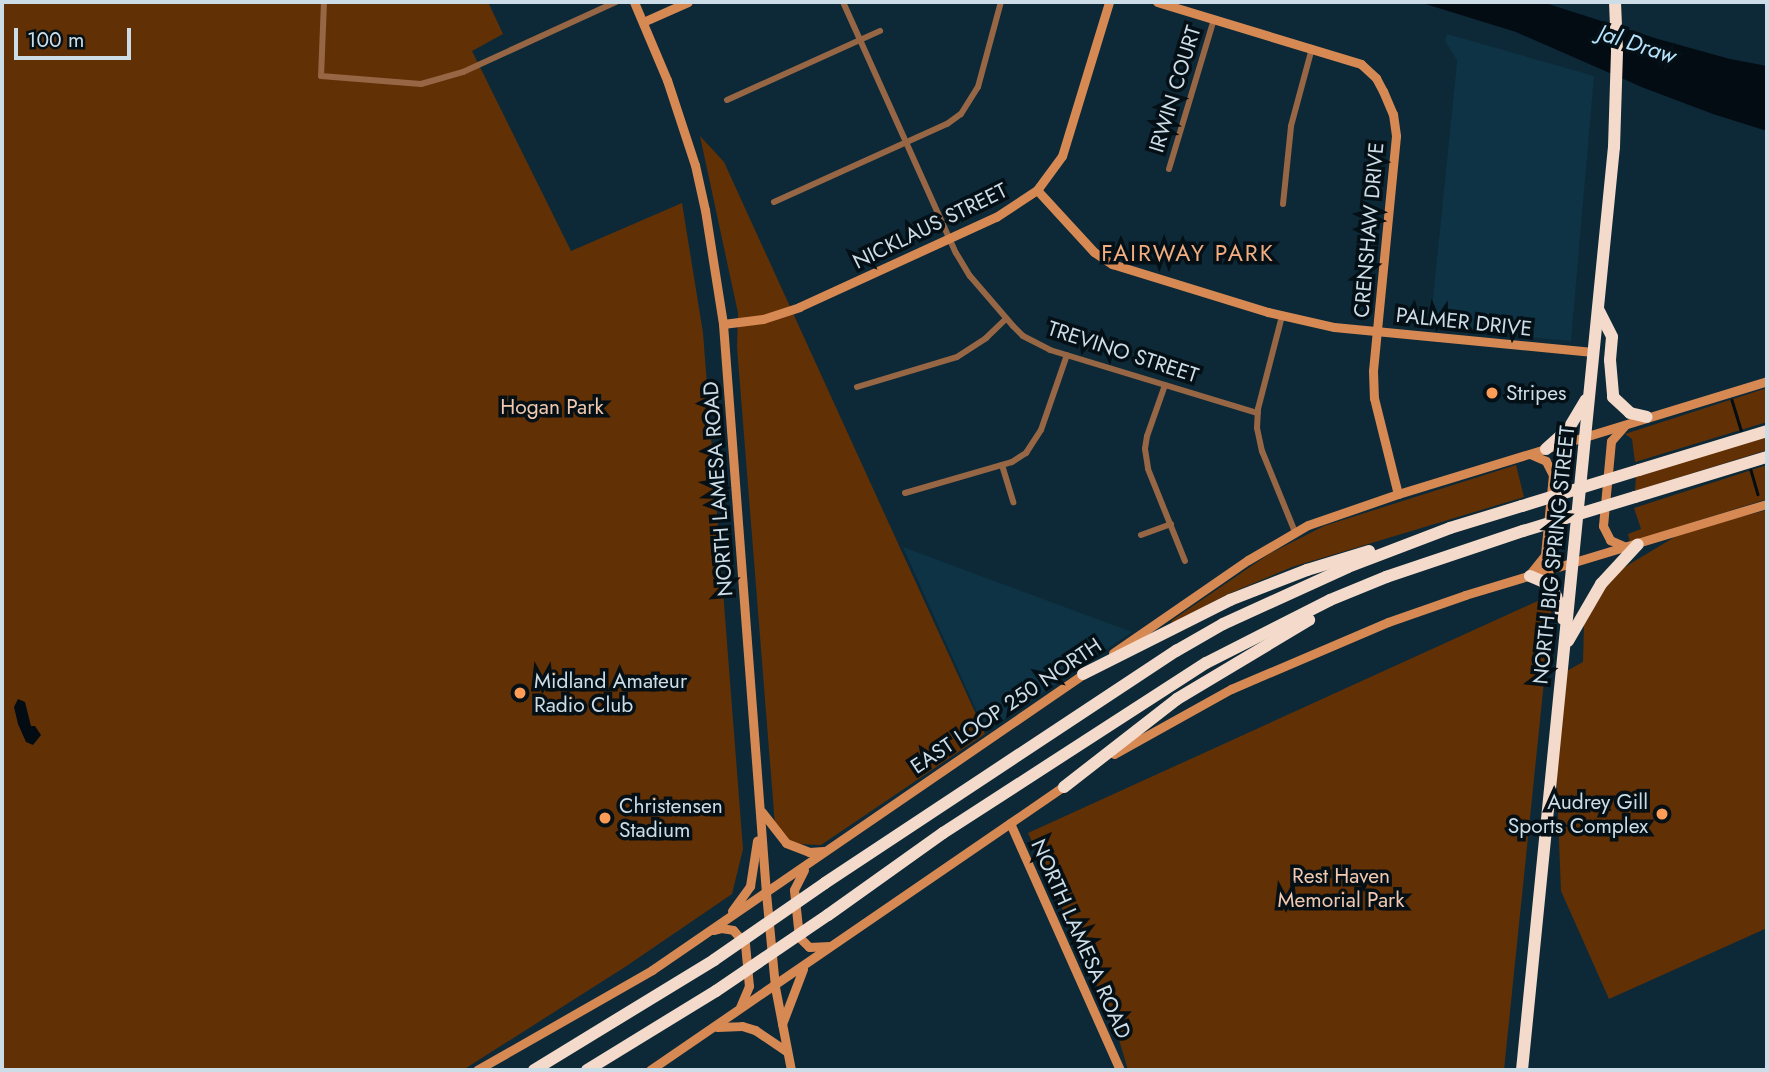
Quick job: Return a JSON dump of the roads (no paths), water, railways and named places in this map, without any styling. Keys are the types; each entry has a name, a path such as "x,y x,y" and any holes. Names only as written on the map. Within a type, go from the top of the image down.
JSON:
{"highway":[{"name":"NORTH BIG SPRING STREET","path":"1522,1070 1615,147 1615,2"},
{"path":"1597,309 1612,337 1609,360 1612,397 1630,413 1647,417"},
{"path":"1546,449 1569,428 1589,394"},
{"path":"1083,674 1257,589 1333,561 1767,431"},
{"path":"587,1070 716,990 943,834 1206,663 1330,600 1442,558 1767,457"},
{"path":"534,1070 713,960 1176,650 1310,583 1450,528"},
{"path":"1563,651 1601,584 1632,545"},
{"path":"1064,787 1145,722 1250,652 1331,608 1442,558"},
{"path":"1527,577 1543,580 1552,589 1565,632"}],"main road":[{"name":"NORTH LAMESA ROAD","path":"634,2 667,80 695,166 705,210 723,324 766,893 775,987 791,1070"},
{"path":"643,22 688,2"},
{"name":"NICKLAUS STREET","path":"723,324 763,319 799,307 1010,210 1037,190 1062,156 1109,2"},
{"name":"CRENSHAW DRIVE","path":"1157,2 1311,48 1368,69 1379,82 1393,114 1396,136 1374,398 1398,494"},
{"name":"PALMER DRIVE","path":"1037,190 1094,252 1112,264 1282,316 1334,327 1593,352"},
{"name":"EAST LOOP 250 NORTH","path":"477,1070 590,1008 694,941 1248,560 1295,532 1398,494 1767,381"},
{"path":"1630,422 1611,441 1603,526 1611,540 1632,545"},
{"path":"1527,577 1537,569 1545,555 1553,475 1546,461 1530,454"},
{"path":"650,1070 1064,787 1162,725 1261,674 1413,612 1767,505"},
{"path":"759,807 775,834 786,843 809,852 830,850"},
{"path":"719,924 750,886 757,858 759,807"},
{"name":"NORTH LAMESA ROAD","path":"1010,822 1120,1070"},
{"path":"830,850 802,872 794,890 799,937 809,947 822,949 834,945"},
{"path":"694,941 711,931 727,928 739,933 745,944 748,995 729,1018"},
{"path":"781,1026 804,967"},
{"path":"715,1027 741,1026 755,1030 786,1051"}],"street":[{"path":"324,2 321,76 421,83 440,81 617,2"},
{"name":"TREVINO STREET","path":"843,2 950,238 970,276 1006,319 1035,343 1067,355 1258,413"},
{"path":"774,202 954,120 968,106 978,87 1001,2"},
{"name":"IRWIN COURT","path":"1169,169 1214,19"},
{"path":"727,100 880,31"},
{"path":"1283,204 1292,126 1311,48"},
{"path":"1282,316 1258,413 1261,446 1295,532"},
{"path":"858,387 957,357 986,338 1006,319"},
{"path":"905,493 1003,465 1026,453 1038,437 1067,355"},
{"path":"1165,384 1145,449 1149,469 1185,561"},
{"path":"1003,465 1013,502"},
{"path":"1141,535 1171,524"}],"water":[{"name":"Jal Draw","path":"1419,2 1542,2 1658,39 1730,59 1767,66 1767,131 1644,88 1516,32"},
{"path":"18,699 25,702 31,726 35,726 41,735 33,745 26,742 18,724 14,707"}],"waterway":[{"path":"1732,400 1741,430"},
{"path":"1751,470 1758,494"}],"place":[{"name":"Stripes","path":"1492,393"},
{"name":"Midland Amateur Radio Club","path":"520,693"},
{"name":"Audrey Gill Sports Complex","path":"1662,814"},
{"name":"Christensen Stadium","path":"605,818"}],"district":[{"name":"FAIRWAY PARK","path":"1188,253"}],"park label":[{"name":"Hogan Park","path":"552,407"},
{"name":"Rest Haven Memorial Park","path":"1341,888"}]}
